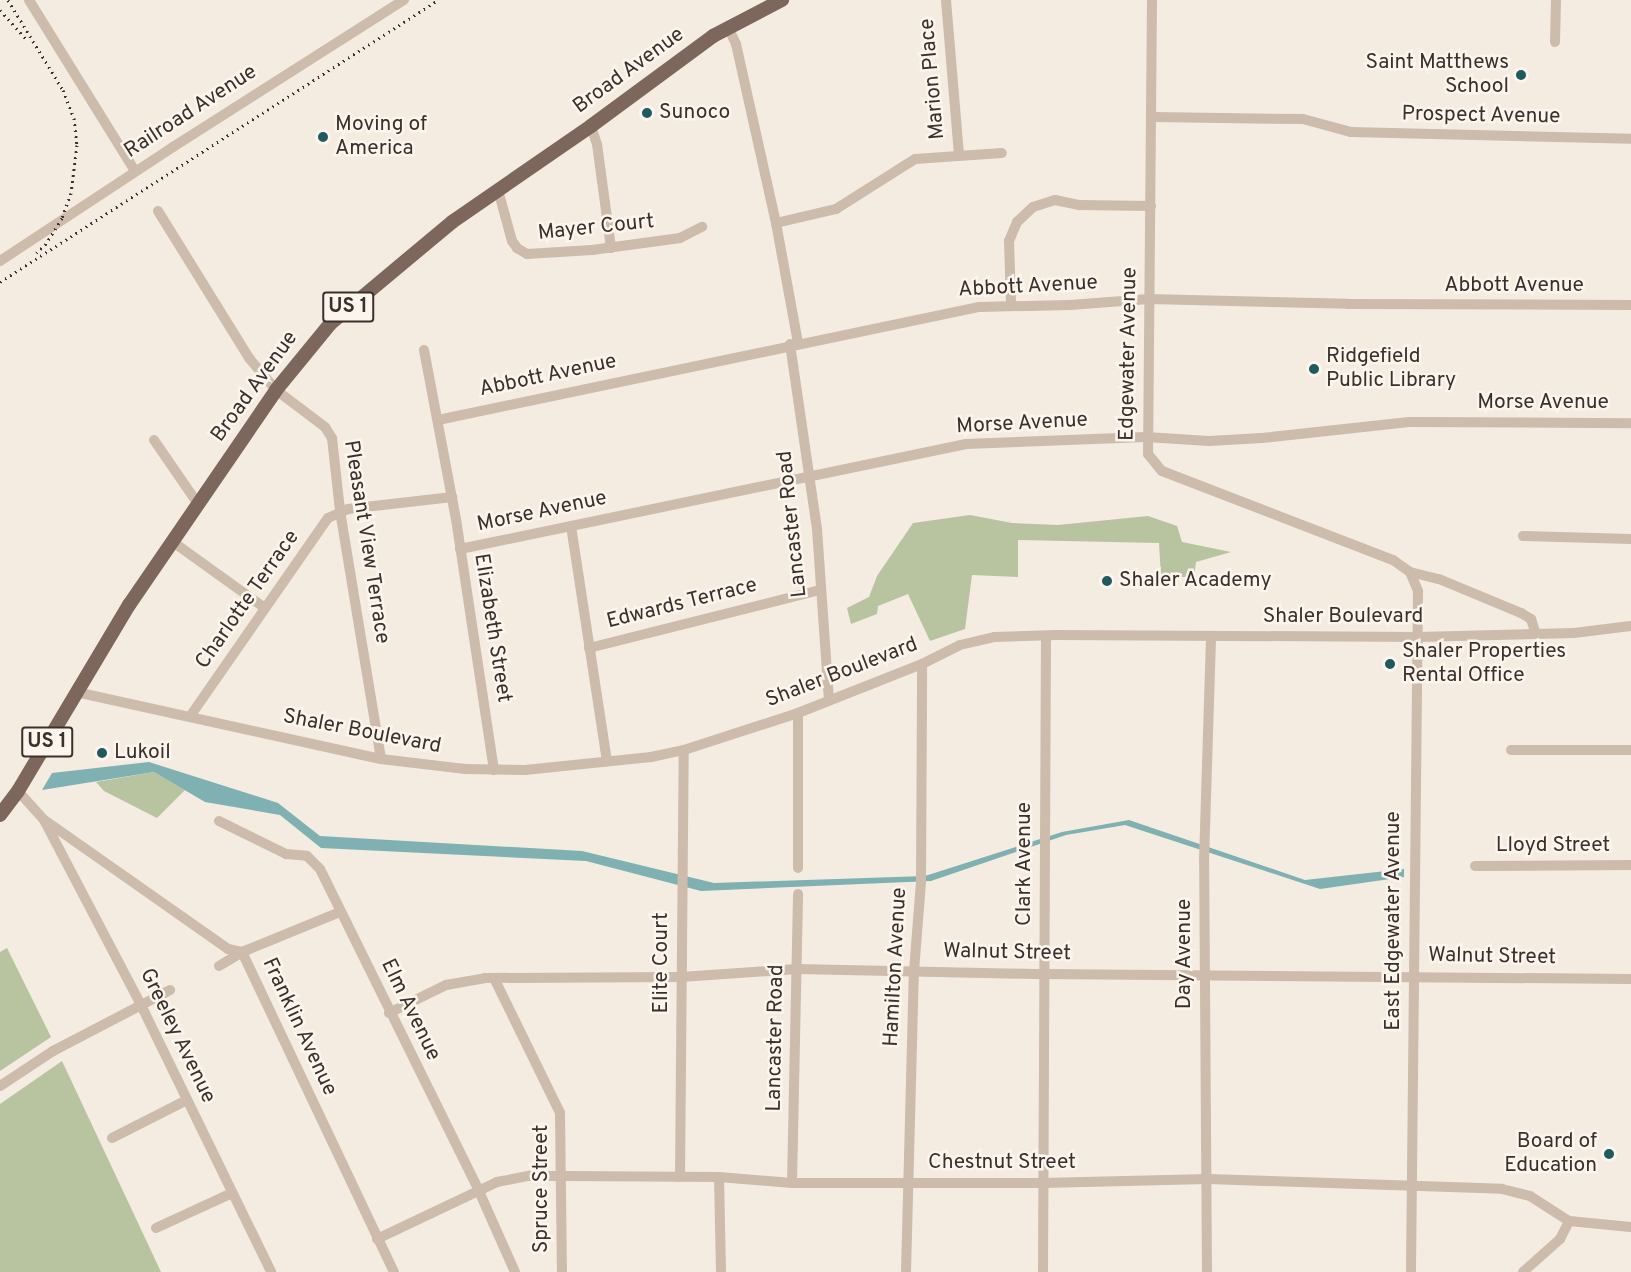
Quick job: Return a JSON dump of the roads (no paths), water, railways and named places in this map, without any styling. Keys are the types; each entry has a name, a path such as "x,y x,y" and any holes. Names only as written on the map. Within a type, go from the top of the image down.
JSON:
{"main road":[{"name":"US 1","path":"777,3 792,0"},
{"name":"Broad Avenue","path":"0,815 18,791 129,605 276,390 309,346 351,304 452,222 591,126 728,27 777,3"}],"street":[{"path":"29,0 135,171"},
{"name":"Railroad Avenue","path":"0,261 135,171 404,0"},
{"name":"Marion Place","path":"946,0 959,155"},
{"name":"Edgewater Avenue","path":"1152,0 1153,117 1146,437 1148,454 1162,471 1393,561 1410,572 1429,575 1521,612 1531,619 1536,634"},
{"path":"1555,42 1556,0"},
{"name":"Lancaster Road","path":"728,27 736,44 776,223 817,529 829,700"},
{"name":"Prospect Avenue","path":"1153,117 1303,119 1351,132 1631,140"},
{"path":"591,126 597,144 611,248"},
{"path":"776,223 832,211 915,159 1002,153"},
{"name":"Mayer Court","path":"498,190 512,241 524,253 611,248 680,238 702,227"},
{"path":"1011,304 1009,241 1017,222 1033,207 1055,200 1079,205 1151,206"},
{"name":"Pleasant View Terrace","path":"158,211 237,340 276,390 325,428 332,438 340,511 381,759"},
{"name":"Abbott Avenue","path":"438,420 947,311 1011,304 1070,305 1149,299 1355,304 1631,305"},
{"name":"Elizabeth Street","path":"424,350 452,497 494,770"},
{"name":"Morse Avenue","path":"460,549 966,444 1146,437 1209,441 1262,438 1409,422 1631,423"},
{"path":"154,440 198,504"},
{"path":"340,511 452,497"},
{"name":"Charlotte Terrace","path":"191,716 328,518 340,511"},
{"path":"571,526 607,761"},
{"path":"1523,536 1631,539"},
{"path":"173,542 265,608"},
{"name":"East Edgewater Avenue","path":"1410,572 1418,591 1413,848 1415,975 1411,1272"},
{"name":"Edwards Terrace","path":"589,648 820,590"},
{"name":"Shaler Boulevard","path":"76,692 381,759 428,766 525,770 651,757 684,750 798,713 922,664 960,645 995,637 1418,638 1536,634 1631,626"},
{"name":"Clark Avenue","path":"1043,1272 1046,636"},
{"name":"Day Avenue","path":"1207,1272 1204,861 1211,636"},
{"name":"Hamilton Avenue","path":"906,1272 914,971 920,879 922,664"},
{"path":"798,713 798,868"},
{"name":"Elite Court","path":"680,1176 681,872 684,750"},
{"path":"1511,750 1631,750"},
{"name":"Franklin Avenue","path":"18,791 43,819 228,949 242,952 394,1272"},
{"name":"Greeley Avenue","path":"43,819 141,1005 271,1272"},
{"name":"Elm Avenue","path":"219,821 286,854 300,854 315,861 478,1189 515,1272"},
{"name":"Lloyd Street","path":"1475,866 1631,865"},
{"name":"Lancaster Road","path":"792,1183 798,894"},
{"path":"219,966 242,952 340,912"},
{"name":"Walnut Street","path":"389,1013 446,986 494,978 681,977 797,969 1043,974 1415,975 1631,979"},
{"name":"Spruce Street","path":"494,978 556,1101 562,1126 562,1272"},
{"path":"0,1086 53,1051 170,990"},
{"path":"112,1138 187,1100"},
{"name":"Chestnut Street","path":"377,1239 478,1189 497,1182 529,1176 719,1177 792,1183 1042,1183 1208,1179 1412,1188 1502,1189 1517,1192 1543,1203 1569,1221 1631,1227"},
{"path":"719,1177 721,1272"},
{"path":"156,1228 232,1193"},
{"path":"1523,1272 1560,1239 1569,1221"}],"water":[{"path":"149,762 278,803 320,836 582,851 714,883 925,876 1062,832 1129,820 1305,880 1404,869 1404,877 1320,889 1125,825 1066,835 931,881 701,891 586,861 321,848 280,815 205,802 154,772 42,790 52,773"}],"railway":[{"path":"8,0 63,90 74,118 77,145 71,193 62,218 46,244 36,253"},
{"path":"0,282 438,0"},
{"path":"0,10 25,38"}],"place":[{"name":"Saint Matthews School","path":"1521,75"},
{"name":"Sunoco","path":"647,113"},
{"name":"Moving of America","path":"323,137"},
{"name":"Ridgefield Public Library","path":"1314,369"},
{"name":"Shaler Academy","path":"1107,581"},
{"name":"Shaler Properties Rental Office","path":"1390,664"},
{"name":"Lukoil","path":"102,753"},
{"name":"Board of Education","path":"1609,1154"}]}
